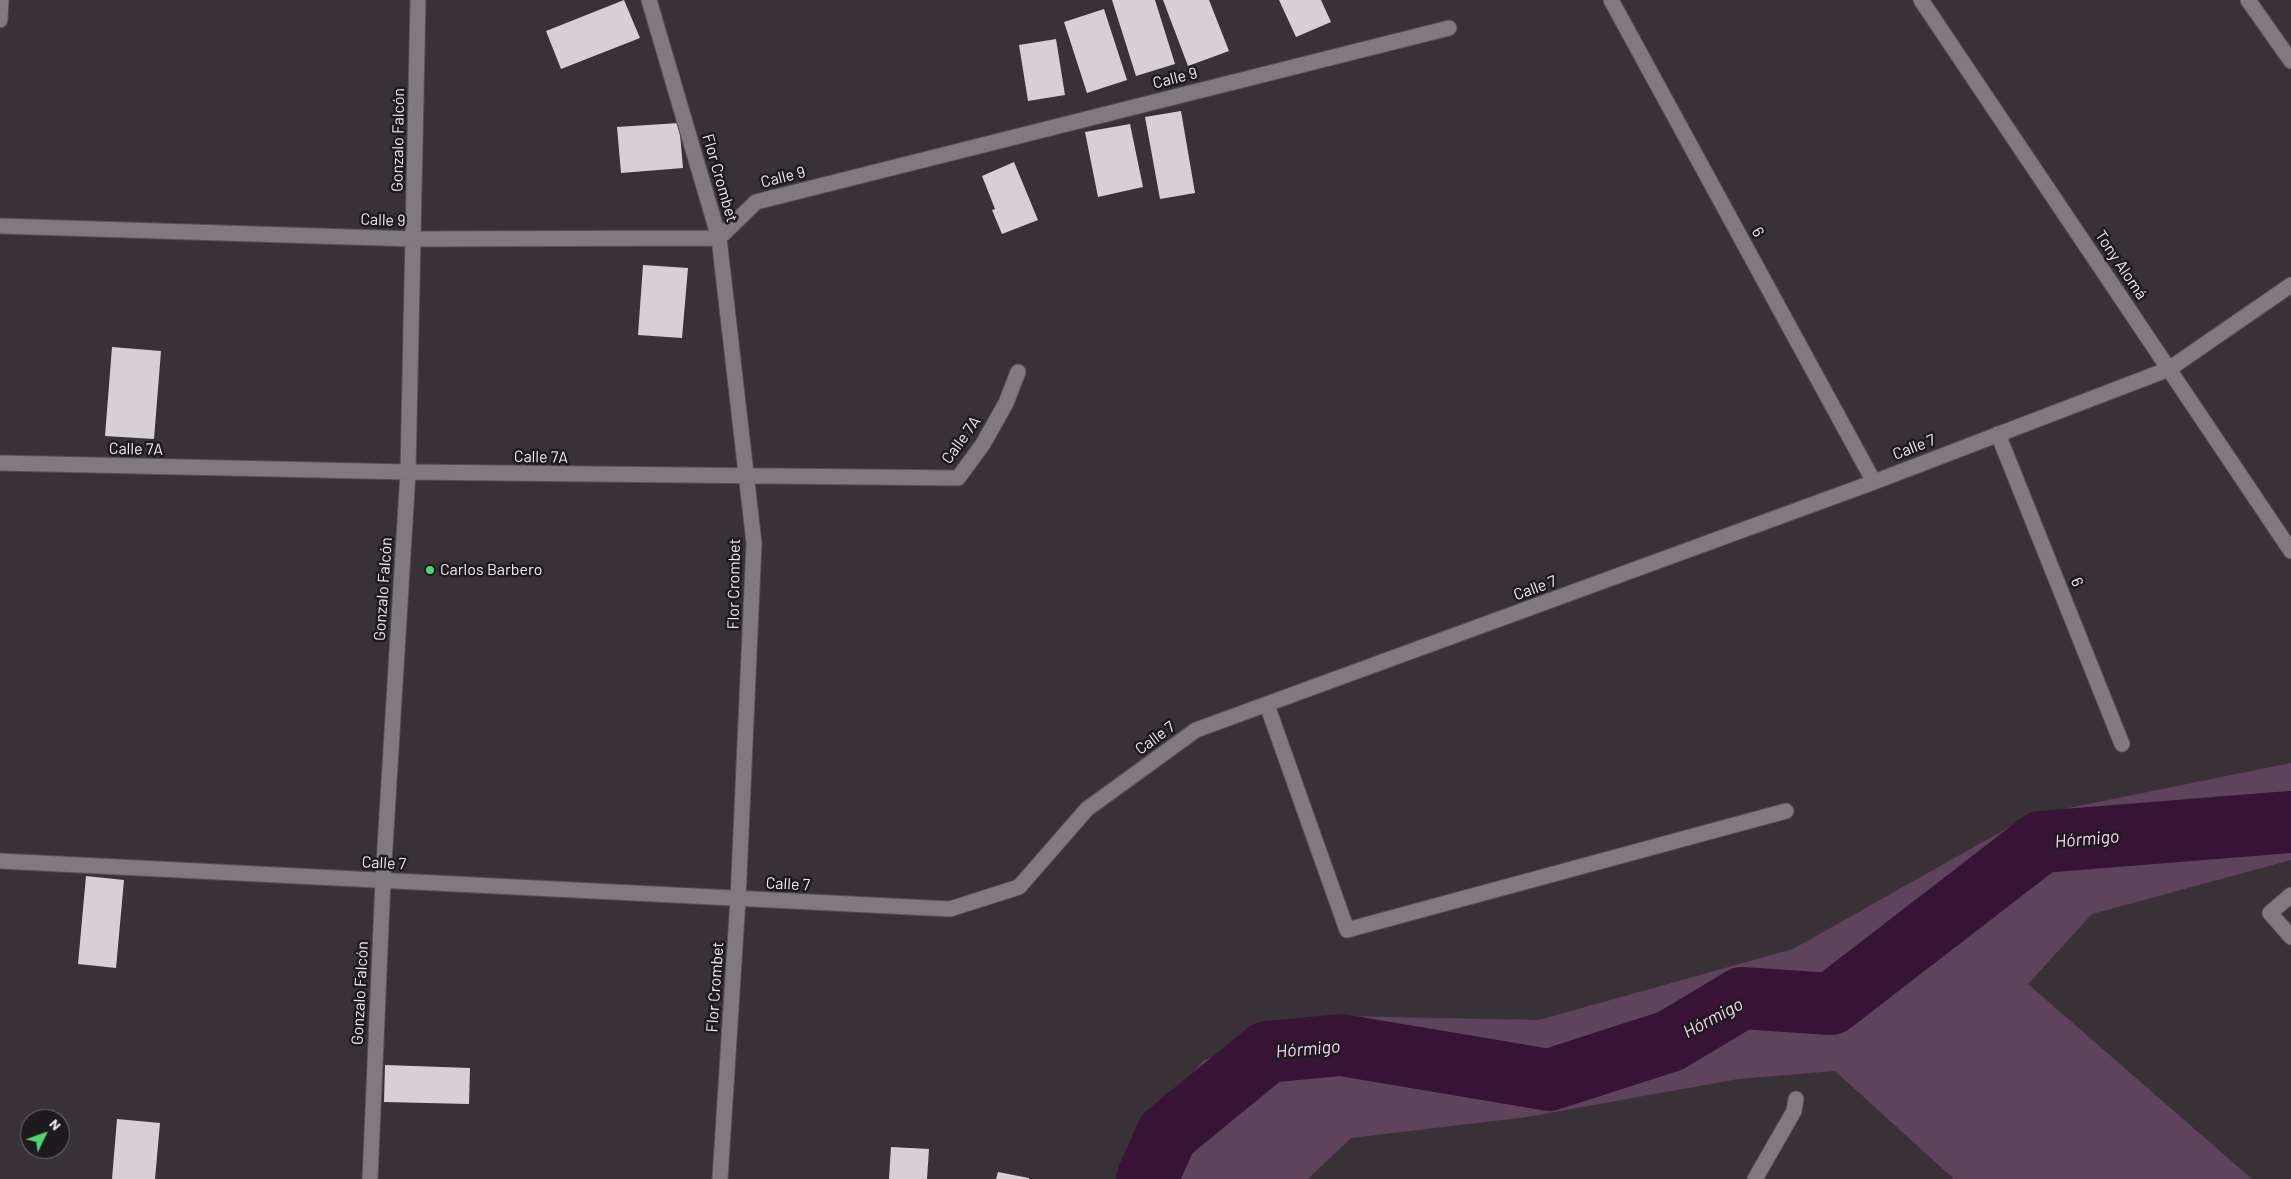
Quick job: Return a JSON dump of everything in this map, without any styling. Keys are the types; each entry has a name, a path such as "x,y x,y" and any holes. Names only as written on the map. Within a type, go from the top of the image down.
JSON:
{"street":[{"path":"0,20 1,0"},
{"name":"Gonzalo Falcón","path":"370,1179 383,880 408,472 418,0"},
{"name":"6","path":"1612,0 1874,482"},
{"name":"Tony Alomá","path":"1920,0 2291,551"},
{"path":"2248,0 2291,61"},
{"name":"Flor Crombet","path":"653,1 719,238 754,543 738,899 720,1179"},
{"name":"Calle 9","path":"0,226 413,239 719,238 756,202 1448,28"},
{"name":"Calle 7","path":"0,861 950,909 1018,886 1087,810 1196,730 1874,482 2169,369 2291,285"},
{"name":"Calle 7A","path":"0,463 408,472 958,478 983,444 1006,403 1018,372"},
{"name":"6","path":"1998,434 2122,744"},
{"path":"1267,705 1347,930 1786,811"},
{"path":"2291,895 2270,912 2291,937"},
{"path":"1755,1179 1794,1111 1796,1099"}],"shaded area":[{"path":"2291,763 2291,860 2092,914 2028,984 2252,1179 1954,1179 1835,1071 1738,1079 1527,1117 1351,1138 1308,1179 1126,1179 1129,1145 1204,1060 1340,1016 1539,1020 1793,949 2029,816"}],"building":[{"path":"624,0 640,38 561,69 546,31"},
{"path":"1112,0 1155,0 1175,64 1136,76"},
{"path":"1163,0 1209,0 1229,51 1188,66"},
{"path":"1279,0 1321,0 1331,22 1296,37"},
{"path":"1104,9 1127,80 1087,93 1064,22"},
{"path":"1056,39 1065,95 1028,101 1019,45"},
{"path":"1181,111 1195,193 1160,199 1145,117"},
{"path":"679,123 683,168 621,173 617,127"},
{"path":"1130,124 1143,187 1098,197 1085,132"},
{"path":"1014,162 1038,220 1002,234 992,210 995,209 982,176"},
{"path":"643,265 688,268 682,338 638,335"},
{"path":"112,347 161,351 154,439 105,436"},
{"path":"86,876 124,880 116,968 78,964"},
{"path":"385,1065 470,1068 469,1104 384,1102"},
{"path":"117,1119 160,1123 155,1179 112,1179"},
{"path":"891,1147 929,1149 927,1179 889,1179"},
{"path":"998,1172 1029,1178 1029,1179 996,1179"}],"waterway":[{"name":"Hórmigo","path":"1147,1179 1167,1134 1267,1052 1341,1045 1549,1080 1670,1041 1742,998 1831,1004 2041,842 2291,822"}],"place":[{"name":"Carlos Barbero","path":"430,570"}]}
